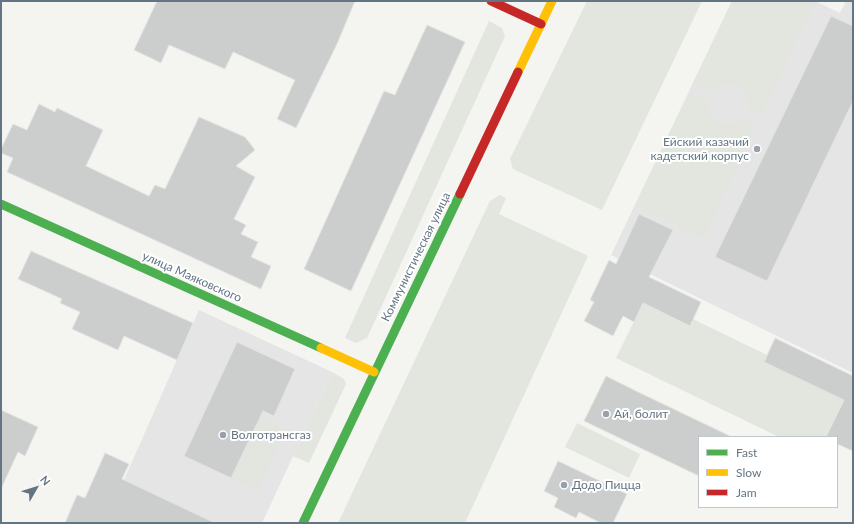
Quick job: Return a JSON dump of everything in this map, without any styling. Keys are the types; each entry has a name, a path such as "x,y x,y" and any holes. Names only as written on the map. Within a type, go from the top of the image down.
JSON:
{"main road":[{"path":"491,1 541,24"},
{"name":"Коммунистическая улица","path":"303,523 552,1"},
{"name":"улица Маяковского","path":"1,204 374,372"}],"shaded area":[{"path":"587,1 702,1 602,210 513,169 510,159"},
{"name":"Ейский казачий кадетский корпус","path":"732,1 815,1 840,13 846,1 853,1 853,373 611,255"},
{"path":"732,1 815,1 761,115 749,109 747,96 738,86 728,84 721,85 712,92 693,83"},
{"path":"489,21 502,28 505,36 367,338 356,343 345,338"},
{"path":"689,93 708,102 708,110 711,116 722,124 735,124 743,119 756,125 703,238 635,206"},
{"path":"500,195 506,198 499,214 588,256 465,523 338,523 490,201"},
{"path":"643,303 690,326 693,319 767,355 764,361 832,366 853,376 853,380 826,436 777,436 616,358"},
{"path":"199,310 332,372 262,523 105,523"},
{"path":"332,372 344,379 346,384 309,463 293,456"},
{"path":"262,413 284,434 257,490 231,478"},
{"path":"577,423 640,454 629,478 565,447"}],"building":[{"path":"157,1 355,1 337,44 296,128 277,119 295,80 233,52 225,69 169,45 161,63 134,50"},
{"path":"831,16 853,26 853,101 767,281 715,257"},
{"path":"427,25 465,42 351,291 304,269 384,91 395,95"},
{"path":"39,104 55,112 57,108 103,130 86,166 149,196 155,185 165,189 199,117 245,137 255,150 236,166 255,177 234,219 246,225 241,234 258,242 251,257 271,266 261,289 7,172 13,158 1,153 1,149 13,124 27,130"},
{"path":"639,214 673,230 649,277 701,302 690,326 643,303 634,322 623,316 613,336 584,321 594,302 590,300 609,260 616,264"},
{"path":"31,251 193,323 177,360 124,336 118,350 72,329 80,312 60,303 62,299 18,279"},
{"path":"775,338 853,376 853,451 838,444 838,436 826,436 844,400 764,362"},
{"name":"Волготрансгаз","path":"237,342 295,369 274,416 263,411 231,478 184,456"},
{"path":"606,376 730,436 698,436 698,476 584,421"},
{"path":"1,410 38,427 25,456 18,452 1,489"},
{"path":"105,453 129,464 122,479 215,523 65,523 77,495 85,498"},
{"path":"558,461 627,494 613,523 601,523 579,512 576,518 554,507 558,498 544,491"}],"traffic: fast":[{"path":"303,523 460,194"},
{"path":"1,204 321,348"}],"traffic: slow":[{"path":"518,72 552,1"},
{"path":"321,348 374,372"}],"traffic: jam":[{"path":"491,1 541,24"},
{"path":"460,194 518,72"}],"place":[{"name":"Ейский казачий кадетский корпус","path":"757,149"},
{"name":"Ай, болит","path":"606,414"},
{"name":"Волготрансгаз","path":"223,435"},
{"name":"Додо Пицца","path":"564,485"}]}
